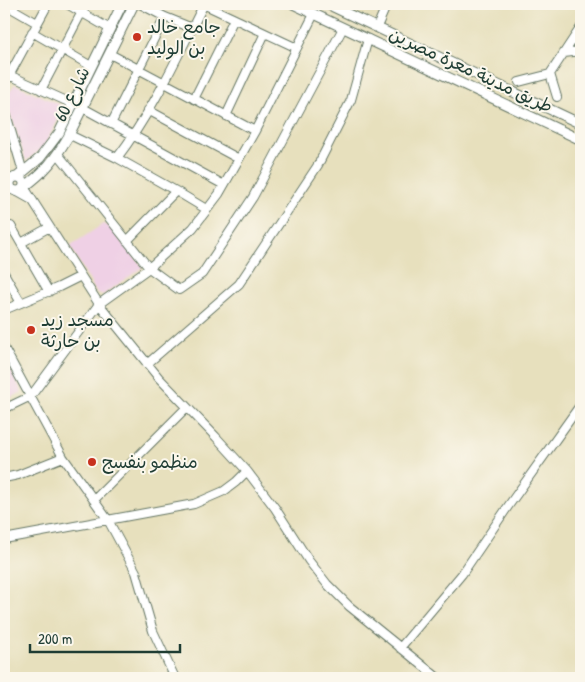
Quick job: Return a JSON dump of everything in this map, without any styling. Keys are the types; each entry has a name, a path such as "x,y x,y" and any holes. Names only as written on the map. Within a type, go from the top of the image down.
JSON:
{"main road":[{"name":"شارع 60","path":"15,182 40,158 59,132 122,4"},
{"name":"شارع 60","path":"15,182 42,174 58,154 70,135 134,4"},
{"name":"طريق مدينة معرة مصرين","path":"293,4 581,140"},
{"name":"طريق مدينة معرة مصرين","path":"327,4 581,124"},
{"path":"368,39 375,26"},
{"path":"4,191 15,182"}],"street":[{"path":"4,4 37,23"},
{"path":"4,85 48,4"},
{"path":"67,4 110,29"},
{"path":"41,90 86,4"},
{"path":"140,4 192,28"},
{"path":"117,158 134,136 164,83 203,4 297,48"},
{"path":"375,26 384,5"},
{"path":"4,409 31,396 98,304 149,268 193,228 219,194 255,131 314,14"},
{"path":"111,124 140,70 165,17"},
{"path":"194,99 234,19"},
{"path":"519,82 550,74 581,27"},
{"path":"58,154 149,268 179,290 202,274 253,197 343,28"},
{"path":"32,32 63,48 91,66"},
{"path":"226,116 265,33"},
{"path":"147,364 239,284 318,165 351,100 368,39"},
{"path":"564,53 581,51"},
{"path":"110,54 255,131"},
{"path":"550,74 557,97"},
{"path":"9,75 73,104"},
{"path":"4,107 15,182 31,200 98,304 147,364 247,471 275,508 309,561 328,584 349,606 438,678"},
{"path":"83,108 224,185"},
{"path":"148,110 239,159"},
{"path":"70,135 117,158 206,209"},
{"path":"128,241 176,191"},
{"path":"4,226 11,226 49,292"},
{"path":"21,242 48,228"},
{"path":"4,273 22,303"},
{"path":"4,310 49,292 79,277"},
{"path":"4,348 64,457 108,520 136,572 153,631 176,678"},
{"path":"400,648 462,574 514,496 581,404"},
{"path":"94,500 187,406"},
{"path":"4,478 64,457"},
{"path":"4,539 202,502 230,487 247,471"}],"shaded area":[{"path":"15,84 65,107 43,148 26,161 5,98"},
{"path":"103,224 109,226 143,267 103,295 96,292 70,246"},
{"path":"4,356 22,392 4,401"}],"place":[{"name":"جامع خالد بن الوليد","path":"137,37"},
{"name":"مسجد زيد بن حارثة","path":"31,330"},
{"name":"منظمو بنفسج","path":"92,462"}]}
